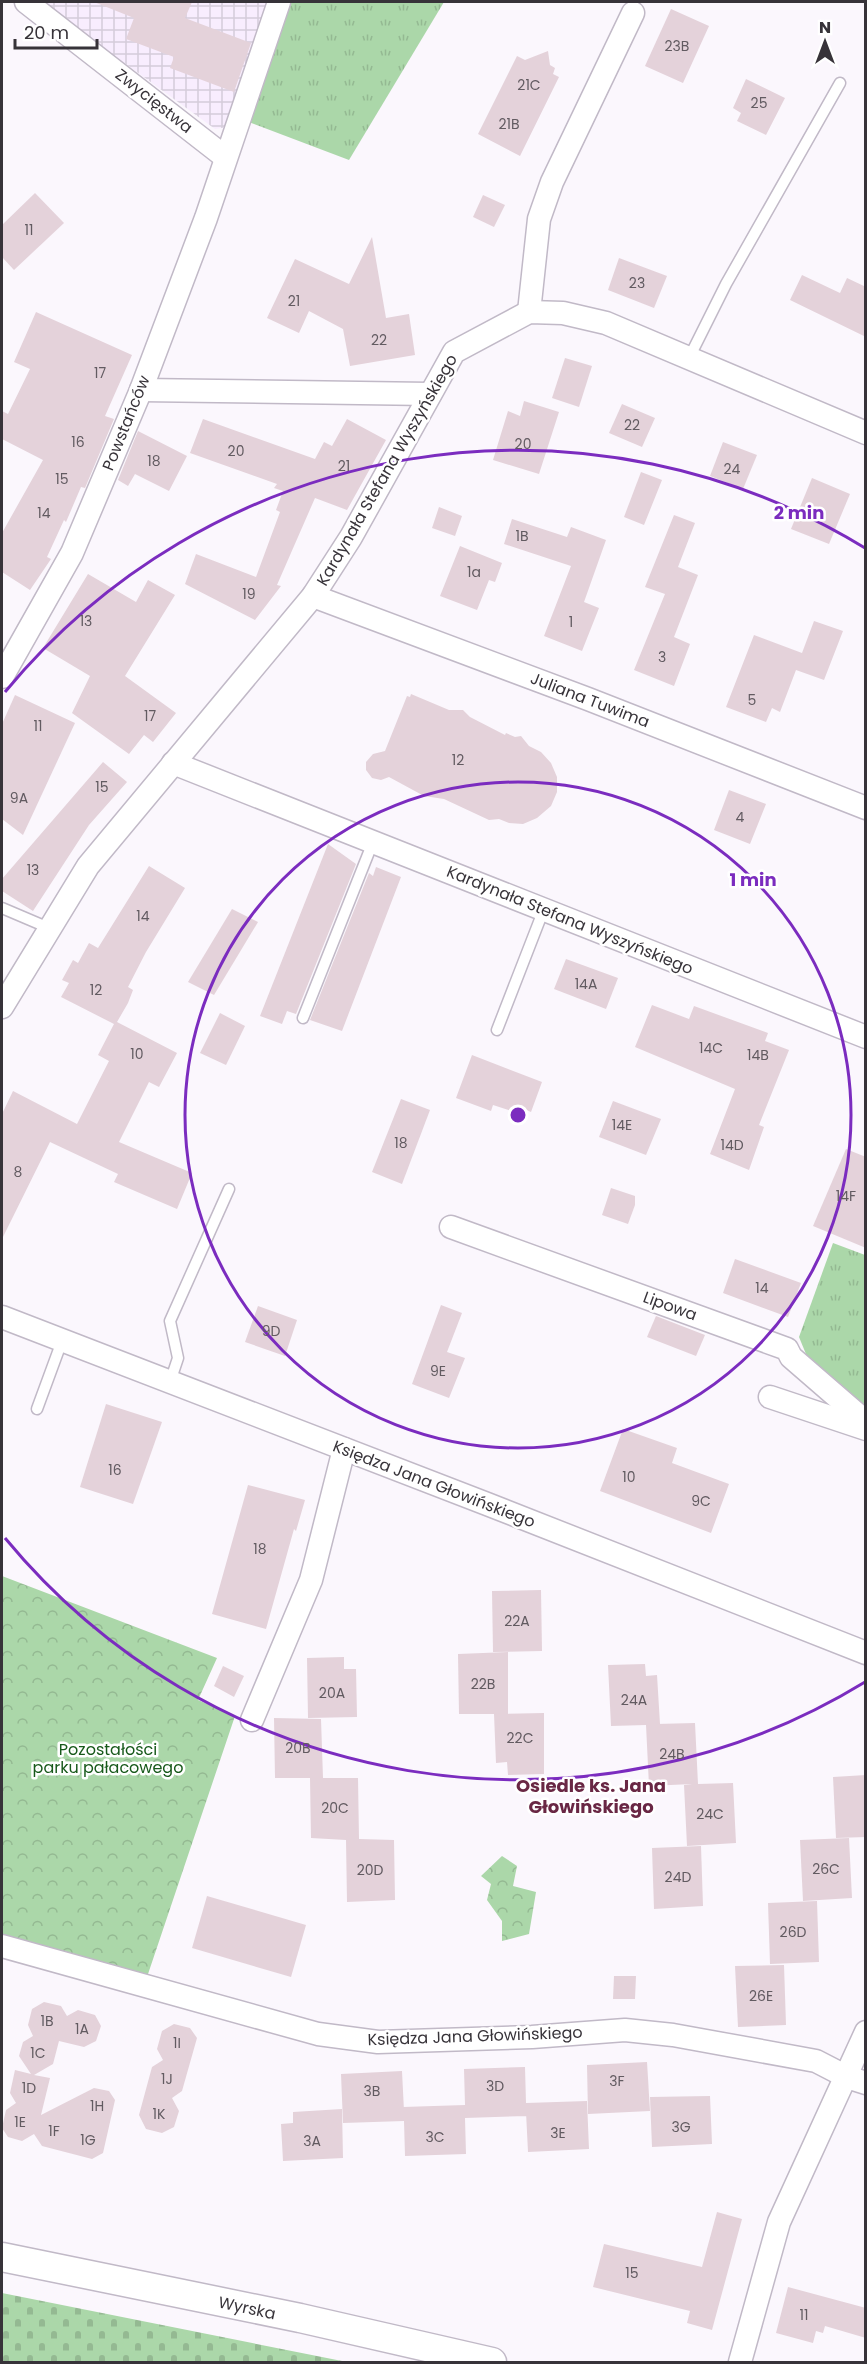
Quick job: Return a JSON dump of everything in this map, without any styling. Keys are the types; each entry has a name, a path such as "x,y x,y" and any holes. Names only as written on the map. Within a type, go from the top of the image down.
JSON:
{"street":[{"name":"Zwycięstwa","path":"26,2 225,157"},
{"name":"Powstańców","path":"2,677 72,553 141,390 206,218 279,2"},
{"path":"529,312 539,219 552,182 633,13"},
{"name":"Kardynała Stefana Wyszyńskiego","path":"2,1007 88,866 313,596 351,537 454,352 529,312 563,313 606,323 866,433"},
{"path":"141,390 430,394"},
{"name":"Juliana Tuwima","path":"313,596 588,699 866,808"},
{"name":"Kardynała Stefana Wyszyńskiego","path":"173,764 866,1037"},
{"name":"Lipowa","path":"452,1227 787,1348 791,1357 866,1422"},
{"name":"Księdza Jana Głowińskiego","path":"2,1317 866,1653"},
{"path":"770,1397 866,1429"},
{"path":"252,1720 311,1580 344,1449"},
{"name":"Księdza Jana Głowińskiego","path":"2,1946 318,2034 378,2042 532,2037 625,2030 673,2035 816,2061 856,2080"},
{"path":"740,2362 779,2222 856,2080 866,2032"},
{"name":"Wyrska","path":"2,2257 300,2318 492,2362"}],"lane":[{"path":"689,358 726,284 840,83"},
{"path":"303,1018 373,842"},
{"path":"2,908 49,928"},
{"path":"497,1030 544,909"},
{"path":"170,1382 178,1358 170,1321 229,1189"},
{"path":"37,1409 62,1341"}],"shaded area":[{"path":"41,2 274,2 228,127 215,129"}],"green space":[{"path":"289,2 444,2 349,160 246,121"},
{"path":"833,1243 865,1255 865,1412 824,1398 799,1337"},
{"name":"Pozostałości parku pałacowego","path":"2,1576 217,1658 198,1700 235,1716 147,1977 2,1938"},
{"path":"502,1856 517,1866 513,1886 536,1892 529,1934 502,1941 502,1921 487,1900 491,1884 481,1876"},
{"path":"2,2293 347,2362 2,2362"}],"building":[{"path":"94,2 192,2 185,18 251,43 234,92 170,68 174,57 126,39 134,18"},
{"path":"671,9 709,26 683,83 645,66"},
{"path":"548,51 550,65 555,68 553,74 559,77 520,156 478,134 517,56 525,60"},
{"path":"746,79 785,98 766,135 737,121 741,113 733,108"},
{"path":"35,193 64,223 14,270 2,257 2,225"},
{"path":"483,195 505,205 494,227 473,217"},
{"path":"372,237 386,318 409,314 415,355 350,366 343,329 309,311 299,333 267,318 295,259 349,284"},
{"path":"619,258 667,276 654,308 608,290"},
{"path":"802,275 840,293 847,278 866,287 866,337 790,300"},
{"path":"36,312 132,355 105,416 114,419 85,488 81,487 47,557 51,559 30,590 2,572 2,533 43,460 2,439 2,411 8,414 30,369 14,362"},
{"path":"565,358 592,366 579,407 552,398"},
{"path":"524,401 559,412 539,474 493,460 508,411 520,416"},
{"path":"622,404 655,418 642,447 609,433"},
{"path":"203,419 315,459 324,442 332,446 347,419 386,440 347,510 315,498 277,585 281,586 255,620 185,584 196,554 256,577 280,512 276,510 283,491 274,488 277,484 190,453"},
{"path":"138,431 187,456 169,491 135,474 128,486 118,480"},
{"path":"723,442 757,455 743,489 710,476"},
{"path":"641,472 662,480 644,525 624,517"},
{"path":"812,478 850,494 829,544 791,529"},
{"path":"439,507 462,516 455,536 432,528"},
{"path":"674,515 695,523 678,567 698,575 674,637 690,644 674,686 634,670 665,594 645,587"},
{"path":"512,519 567,537 571,527 606,540 584,602 599,608 582,651 544,636 571,566 504,544"},
{"path":"460,546 502,563 495,582 489,580 477,610 440,596"},
{"path":"88,574 136,602 148,580 175,595 125,676 176,713 153,742 144,735 129,754 72,713 90,676 43,648"},
{"path":"814,621 843,631 824,680 796,670 780,712 772,708 766,722 726,707 754,635 802,653"},
{"path":"411,694 449,710 463,710 470,717 505,735 506,733 515,737 521,736 529,746 541,752 551,763 557,777 557,792 551,806 537,818 523,824 509,823 499,819 489,820 444,799 424,796 389,777 381,780 372,778 366,770 366,762 373,754 385,751 407,696 410,697"},
{"path":"15,695 75,723 23,835 2,819 2,724"},
{"path":"103,762 127,782 89,825 33,911 2,891 2,879"},
{"path":"729,790 766,804 750,844 714,830"},
{"path":"328,844 356,864 296,1014 287,1011 282,1024 260,1016"},
{"path":"149,866 185,888 146,952 128,987 133,990 117,1022 177,1053 159,1087 149,1082 119,1142 192,1173 177,1209 114,1182 118,1174 50,1142 2,1239 2,1114 13,1091 77,1124 109,1061 98,1055 114,1024 61,997 69,983 62,980 73,960 78,963 89,943 98,948"},
{"path":"376,867 401,877 342,1031 310,1020 369,873 373,876"},
{"path":"232,909 258,922 214,995 188,982"},
{"path":"566,959 618,978 606,1009 554,989"},
{"path":"652,1005 689,1019 694,1006 768,1033 765,1041 789,1050 759,1125 764,1127 749,1170 710,1154 735,1089 635,1047"},
{"path":"220,1013 245,1026 226,1065 200,1053"},
{"path":"472,1055 542,1082 531,1112 517,1106 515,1112 493,1105 491,1111 456,1098"},
{"path":"401,1099 430,1110 402,1184 372,1172"},
{"path":"613,1101 661,1119 646,1155 599,1137"},
{"path":"846,1149 866,1157 866,1248 813,1226"},
{"path":"611,1188 635,1196 635,1205 628,1224 602,1215"},
{"path":"735,1259 801,1283 788,1317 723,1293"},
{"path":"441,1305 462,1313 447,1352 465,1358 449,1398 412,1384"},
{"path":"258,1306 297,1320 285,1356 245,1342"},
{"path":"656,1316 705,1335 696,1356 647,1337"},
{"path":"106,1404 162,1422 133,1504 80,1487"},
{"path":"623,1429 677,1448 672,1463 729,1484 711,1533 600,1491"},
{"path":"248,1485 305,1500 296,1531 294,1529 266,1629 212,1614"},
{"path":"541,1590 542,1651 493,1652 492,1591"},
{"path":"508,1652 508,1714 459,1714 458,1654"},
{"path":"344,1657 344,1669 356,1669 357,1717 308,1718 307,1658"},
{"path":"645,1664 646,1676 657,1675 660,1724 695,1723 698,1784 733,1783 736,1843 687,1846 684,1785 692,1784 649,1786 646,1725 611,1726 608,1665"},
{"path":"223,1666 244,1676 234,1697 214,1686"},
{"path":"544,1713 544,1774 508,1775 507,1762 496,1763 494,1714"},
{"path":"274,1718 321,1719 323,1778 358,1778 359,1839 394,1840 395,1900 347,1902 346,1840 311,1838 310,1778 275,1778"},
{"path":"866,1775 866,1837 836,1838 833,1777"},
{"path":"849,1838 852,1898 803,1901 800,1840"},
{"path":"701,1846 703,1906 654,1909 652,1848"},
{"path":"207,1896 306,1925 291,1977 192,1948"},
{"path":"817,1901 819,1962 770,1964 768,1903"},
{"path":"784,1965 786,2025 738,2027 735,1966"},
{"path":"614,1976 636,1976 635,1999 613,1999"},
{"path":"44,2002 61,2006 67,2016 78,2010 95,2015 101,2026 96,2041 84,2047 59,2041 53,2064 34,2075 50,2078 41,2115 94,2088 109,2091 115,2100 103,2153 92,2159 42,2146 34,2134 22,2141 8,2137 2,2128 6,2110 16,2103 10,2093 15,2070 31,2074 19,2056 23,2042 33,2036 28,2025 32,2009"},
{"path":"174,2024 190,2028 197,2038 182,2091 172,2098 179,2111 174,2127 162,2133 146,2129 139,2115 152,2067 163,2060 157,2049 162,2031"},
{"path":"647,2062 650,2111 588,2114 587,2065"},
{"path":"525,2067 526,2103 587,2101 589,2149 528,2152 526,2116 465,2118 466,2154 405,2156 404,2121 343,2123 341,2074 402,2071 404,2107 465,2105 464,2069"},
{"path":"710,2096 712,2144 652,2147 650,2097"},
{"path":"342,2109 343,2158 283,2161 281,2124 293,2123 293,2112"},
{"path":"717,2212 742,2219 712,2330 687,2323 690,2311 593,2287 604,2244 702,2267"},
{"path":"788,2287 866,2308 866,2338 825,2326 823,2333 816,2331 813,2343 776,2333"}],"district":[{"name":"Osiedle ks. Jana Głowińskiego","path":"591,1795"}]}
